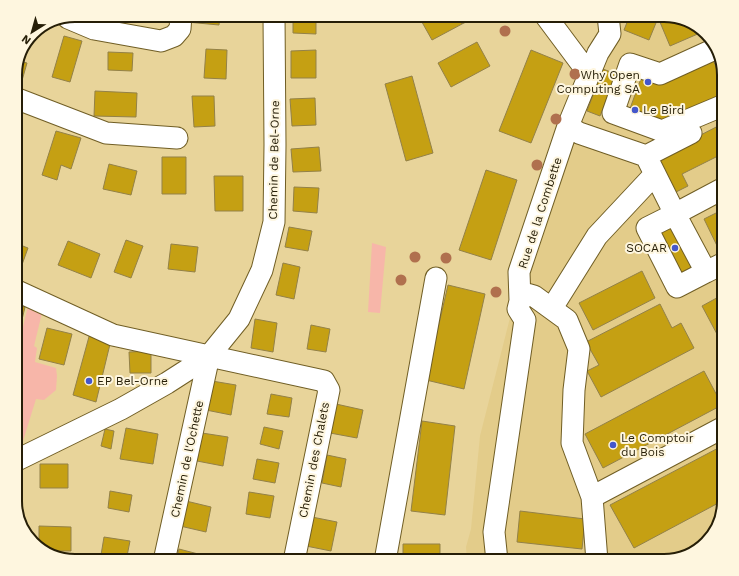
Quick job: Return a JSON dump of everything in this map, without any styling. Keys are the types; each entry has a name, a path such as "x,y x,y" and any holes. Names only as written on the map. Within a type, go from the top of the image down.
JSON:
{"street":[{"path":"77,22 94,29 161,41 174,36 180,29 180,22"},
{"name":"Chemin de Bel-Orne","path":"22,456 121,409 167,383 209,356 239,319 262,270 274,222 274,22"},
{"path":"550,22 589,74"},
{"name":"Rue de la Combette","path":"496,554 494,532 525,320 518,309 520,292 519,272 568,126 598,53 610,34 609,22"},
{"path":"598,53 660,74 711,51"},
{"path":"630,64 613,113 662,131 717,108"},
{"path":"22,101 106,133 177,138"},
{"path":"646,156 717,120"},
{"path":"568,126 579,133 646,156 675,214 715,268 677,287 647,228 675,214 717,192"},
{"path":"552,308 597,236 655,174"},
{"path":"386,554 436,278"},
{"path":"520,292 534,296 567,320 579,349 574,390 572,443 592,497 596,554"},
{"name":"Chemin des Chalets","path":"22,293 113,335 324,381 329,390 295,554"},
{"name":"Chemin de l'Ochette","path":"166,554 209,356"},
{"path":"592,497 717,431"}],"shaded area":[{"path":"620,22 671,22 687,27 704,40 712,52 717,75 717,501 712,524 699,541 687,549 671,554 466,554 466,547 471,529 480,436 515,298 524,281 556,177"},
{"path":"372,243 386,247 380,313 368,312"},
{"path":"28,306 42,313 34,346 37,348 35,362 56,368 57,376 56,390 44,400 36,399 22,441 22,331"}],"building":[{"path":"187,22 219,22 219,25"},
{"path":"293,22 316,22 316,34 293,33"},
{"path":"422,22 461,22 462,24 432,40"},
{"path":"627,22 656,22 649,40 624,30"},
{"path":"660,22 671,22 681,25 697,34 670,46"},
{"path":"64,36 82,41 70,82 52,77"},
{"path":"477,42 490,66 451,87 438,63"},
{"path":"206,49 227,50 226,79 204,78"},
{"path":"316,50 316,78 291,78 291,51"},
{"path":"531,50 563,63 531,143 499,131"},
{"path":"108,52 133,53 132,71 108,70"},
{"path":"712,58 716,67 717,102 661,126 628,114 643,73"},
{"path":"24,62 27,63 22,80"},
{"path":"603,69 616,74 600,116 587,111"},
{"path":"412,76 433,153 406,161 385,84"},
{"path":"95,91 137,93 136,117 94,116"},
{"path":"192,96 214,96 215,126 194,127"},
{"path":"315,98 316,125 292,126 290,99"},
{"path":"717,127 717,156 682,174 688,186 674,193 656,158"},
{"path":"56,131 81,138 71,169 61,165 57,180 42,175"},
{"path":"319,147 321,171 293,172 291,149"},
{"path":"162,157 186,157 186,194 162,194"},
{"path":"109,164 137,171 131,195 103,189"},
{"path":"486,170 517,180 491,260 459,250"},
{"path":"214,176 243,176 243,211 215,211"},
{"path":"294,187 319,188 317,213 293,211"},
{"path":"717,212 717,246 704,219"},
{"name":"SOCAR","path":"670,221 694,269 681,275 657,227"},
{"path":"289,227 312,231 308,251 285,247"},
{"path":"126,240 143,246 131,278 114,272"},
{"path":"68,241 100,254 91,278 58,265"},
{"path":"171,244 198,247 195,272 168,269"},
{"path":"22,246 28,248 22,265"},
{"path":"283,263 300,267 294,299 276,295"},
{"path":"642,271 655,298 593,330 579,303"},
{"path":"448,285 485,294 464,389 426,380"},
{"path":"717,298 717,334 702,306"},
{"path":"660,304 672,328 681,323 694,348 601,397 587,371 599,365 586,342"},
{"path":"22,306 25,307 22,320"},
{"path":"255,319 277,323 273,352 251,348"},
{"path":"311,325 330,329 326,352 307,349"},
{"path":"47,328 72,334 64,365 39,359"},
{"name":"EP Bel-Orne","path":"90,333 111,340 96,402 73,395"},
{"path":"151,351 151,373 130,373 129,352"},
{"path":"704,371 717,396 717,408 603,468 585,434"},
{"path":"212,381 236,385 231,415 206,410"},
{"path":"271,394 292,398 289,417 267,414"},
{"path":"336,404 363,410 357,438 330,433"},
{"path":"422,421 455,426 445,515 411,511"},
{"path":"264,427 283,431 279,449 260,444"},
{"path":"126,428 158,434 153,464 120,459"},
{"path":"105,429 114,431 111,449 101,446"},
{"path":"202,433 228,437 223,466 197,461"},
{"path":"717,449 717,504 634,548 610,505"},
{"path":"327,455 346,459 341,487 322,483"},
{"path":"257,459 279,463 275,483 253,479"},
{"path":"40,464 68,464 68,488 40,488"},
{"path":"110,491 132,495 129,512 108,508"},
{"path":"249,492 274,496 270,518 246,514"},
{"path":"186,501 211,507 206,532 180,526"},
{"path":"520,511 585,519 582,549 517,542"},
{"path":"312,517 337,522 331,551 306,546"},
{"path":"39,526 71,527 71,551 58,551 49,547 39,540"},
{"path":"104,537 130,541 127,554 101,554"},
{"path":"403,544 440,544 440,554 403,554"},
{"path":"179,549 198,554 178,554"}],"place":[{"name":"Why Open Computing SA","path":"648,82"},
{"name":"Le Bird","path":"635,110"},
{"name":"SOCAR","path":"675,248"},
{"name":"EP Bel-Orne","path":"89,381"},
{"name":"Le Comptoir du Bois","path":"613,445"}]}
